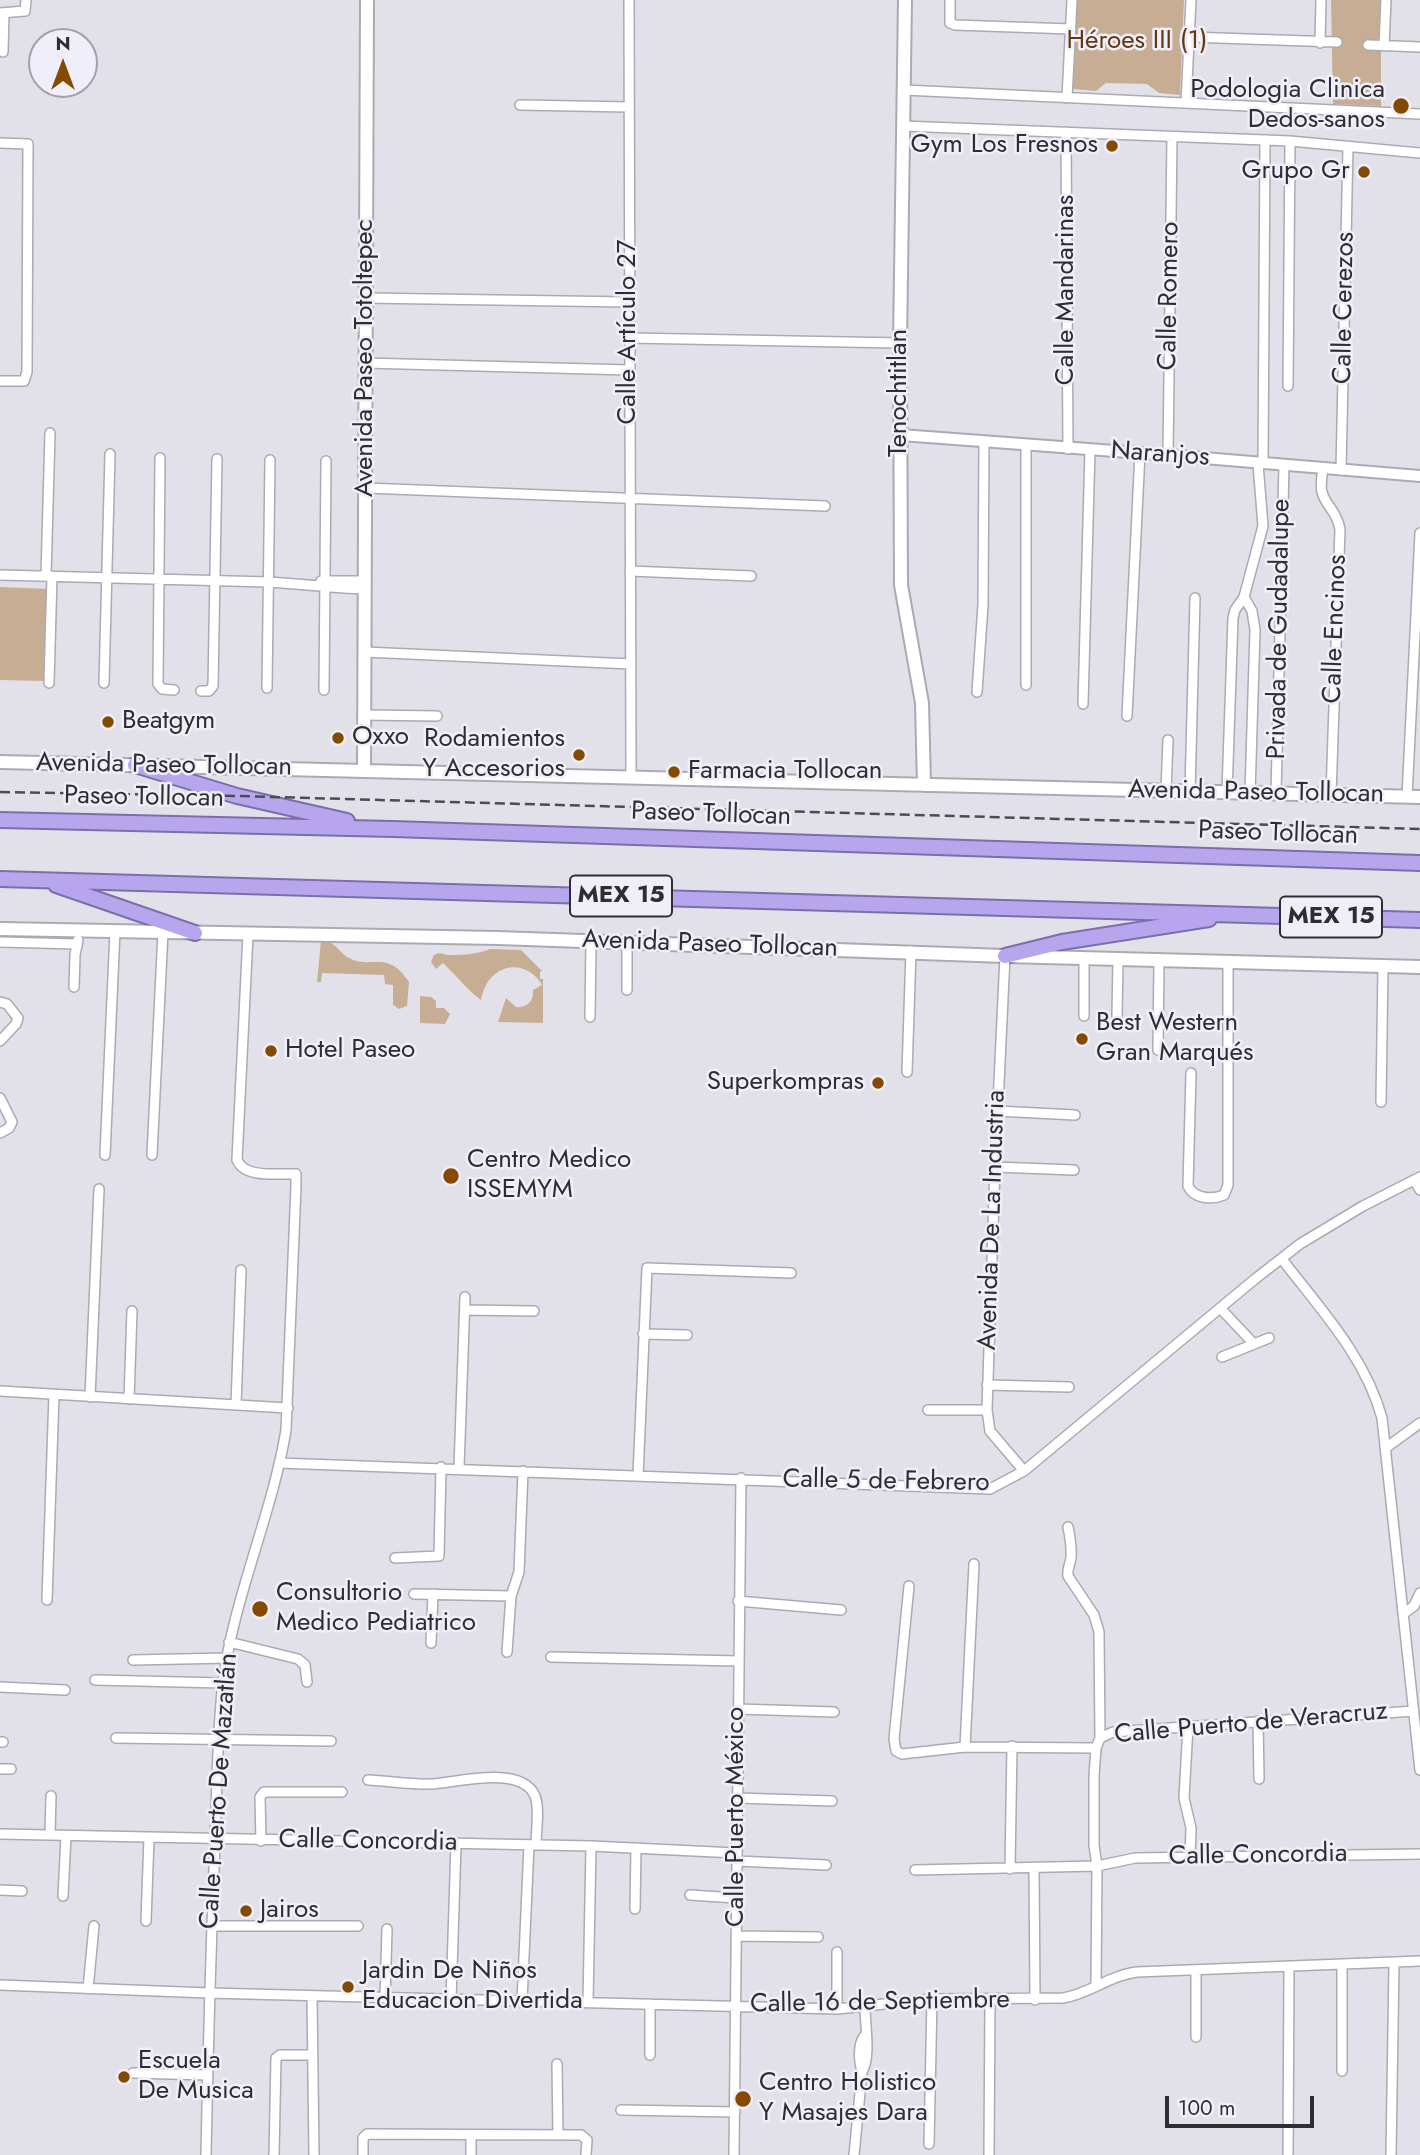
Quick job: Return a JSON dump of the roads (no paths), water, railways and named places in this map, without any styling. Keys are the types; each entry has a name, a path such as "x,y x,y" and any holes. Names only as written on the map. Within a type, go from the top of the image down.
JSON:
{"highway":[{"path":"135,765 237,796 393,829"},
{"name":"Paseo Tollocan","path":"0,820 393,829 1420,863"},
{"name":"MEX 15","path":"0,879 1420,920"},
{"path":"38,880 98,898 195,933"},
{"path":"1005,956 1062,943 1241,914"}],"main road":[{"name":"Avenida Paseo Totoltepec","path":"364,771 367,0"},
{"name":"Tenochtitlan","path":"905,0 900,343 901,585 923,714 923,785"},
{"name":"Avenida Paseo Tollocan","path":"0,762 1413,797"},
{"name":"Avenida Paseo Tollocan","path":"0,929 591,941 1420,967"}],"street":[{"path":"3,52 2,13 25,11 26,0"},
{"name":"Calle Artículo 27","path":"629,0 628,302 632,778"},
{"path":"950,0 950,23 955,25 1070,29"},
{"path":"1067,98 1072,0"},
{"path":"1186,103 1191,0"},
{"path":"1320,43 1321,0"},
{"path":"1384,46 1386,0"},
{"path":"1189,37 1337,42"},
{"path":"1368,45 1420,47"},
{"path":"904,90 1420,114"},
{"path":"520,106 628,107"},
{"path":"903,125 1290,141 1420,153"},
{"name":"Calle Mandarinas","path":"1066,132 1068,449"},
{"name":"Calle Romero","path":"1168,455 1172,137"},
{"path":"1227,792 1233,618 1244,597 1263,522 1261,464 1265,140"},
{"path":"1288,386 1290,141"},
{"path":"0,143 28,144 27,372 24,381 0,382"},
{"name":"Calle Cerezos","path":"1341,470 1348,146"},
{"path":"365,298 628,302"},
{"path":"629,338 900,343"},
{"path":"365,363 629,370"},
{"path":"49,683 50,433"},
{"name":"Naranjos","path":"901,435 1420,476"},
{"path":"977,692 983,605 984,442"},
{"path":"1026,446 1026,685"},
{"path":"1083,704 1090,450"},
{"path":"1127,716 1140,453"},
{"path":"104,683 110,454"},
{"path":"160,458 158,684 162,690 174,690"},
{"path":"201,691 209,691 213,686 217,458"},
{"path":"267,688 270,460"},
{"path":"324,690 326,461"},
{"name":"Privada de Gudadalupe","path":"1276,794 1284,465"},
{"name":"Calle Encinos","path":"1323,468 1321,489 1335,511 1340,529 1331,795"},
{"path":"366,488 825,506"},
{"path":"1413,797 1420,533"},
{"path":"630,571 751,576"},
{"path":"0,575 365,585"},
{"path":"1244,597 1252,611 1255,630 1250,793"},
{"path":"1190,791 1195,598"},
{"path":"365,652 631,664"},
{"path":"365,715 437,716"},
{"path":"1166,791 1168,740"},
{"path":"74,987 77,944 82,930"},
{"path":"105,1155 115,931"},
{"path":"152,1155 163,932"},
{"name":"Calle Puerto De Mazatlán","path":"206,2155 218,1739 223,1683 229,1643 279,1463 288,1408 296,1174 245,1171 239,1165 236,1155 248,933"},
{"path":"590,1017 591,941"},
{"path":"0,942 77,944"},
{"path":"627,942 627,990"},
{"path":"908,1072 911,951"},
{"name":"Avenida De La Industria","path":"1005,956 987,1410 990,1431 1024,1471"},
{"path":"1084,958 1084,1016"},
{"path":"1117,1016 1118,959"},
{"path":"1158,1050 1159,960"},
{"path":"1191,1073 1188,1186 1192,1194 1197,1196 1219,1197 1224,1195 1228,1185 1228,962"},
{"path":"1381,1102 1384,966"},
{"path":"0,1002 7,1004 18,1020 0,1041"},
{"path":"0,1098 12,1122 9,1128 0,1133"},
{"path":"997,1111 1075,1115"},
{"path":"995,1167 1074,1170"},
{"path":"1417,1179 1420,1190"},
{"name":"Calle 5 de Febrero","path":"279,1463 984,1489 1001,1485 1024,1471 1282,1259 1320,1231 1417,1179"},
{"path":"90,1396 99,1189"},
{"name":"Calle Puerto de Veracruz","path":"1282,1259 1356,1357 1379,1405 1387,1447 1420,1770"},
{"path":"638,1476 647,1268 791,1273"},
{"path":"236,1405 241,1270"},
{"path":"459,1468 465,1297"},
{"path":"1221,1309 1254,1344"},
{"path":"465,1310 534,1311"},
{"path":"129,1399 132,1311"},
{"path":"643,1334 687,1335"},
{"path":"1222,1357 1269,1338"},
{"path":"987,1385 1069,1387"},
{"path":"0,1391 288,1408"},
{"path":"47,1600 54,1395"},
{"path":"928,1410 987,1410"},
{"path":"1387,1447 1420,1423"},
{"path":"394,1558 439,1556 441,1467"},
{"path":"507,1652 511,1597 519,1572 523,1471"},
{"name":"Calle Puerto México","path":"734,2155 741,1478"},
{"path":"1068,1527 1071,1560 1066,1570 1094,1615 1099,1632 1100,1738"},
{"path":"965,1747 974,1564"},
{"path":"909,1586 894,1748 899,1754 965,1747 1096,1748 1093,1820 1097,1866 1096,1986"},
{"path":"1401,1593 1420,1593 1415,1606 1403,1614"},
{"path":"414,1594 511,1597"},
{"path":"431,1643 433,1594"},
{"path":"738,1601 841,1609"},
{"path":"229,1643 298,1659 304,1665 307,1682"},
{"path":"551,1657 738,1661"},
{"path":"134,1660 227,1658"},
{"path":"95,1680 223,1683"},
{"path":"0,1687 65,1690"},
{"path":"738,1709 834,1712"},
{"name":"Calle Puerto de Veracruz","path":"1096,1748 1100,1738 1112,1732 1414,1711"},
{"path":"1258,1721 1259,1779"},
{"path":"1188,1726 1184,1798 1191,1828 1190,1856"},
{"path":"116,1738 331,1741"},
{"path":"1010,1869 1012,1746"},
{"path":"0,1769 11,1769"},
{"path":"368,1780 433,1784 468,1779 517,1779 529,1787 536,1799 522,2001"},
{"path":"261,1841 260,1797 264,1791 342,1791"},
{"path":"50,1835 51,1796"},
{"path":"737,1798 832,1801"},
{"name":"Calle Concordia","path":"0,1834 591,1846 826,1865"},
{"path":"63,1896 66,1836"},
{"path":"146,1921 149,1838"},
{"path":"451,2000 456,1844"},
{"path":"588,2002 591,1846"},
{"path":"635,1909 636,1848"},
{"name":"Calle Concordia","path":"915,1870 1097,1866 1125,1858 1420,1854"},
{"path":"1034,1868 1035,2000"},
{"path":"0,1890 22,1891"},
{"path":"690,1895 736,1898"},
{"path":"88,1989 93,1926"},
{"path":"212,1926 358,1926"},
{"path":"385,1998 387,1929"},
{"path":"736,1936 818,1937"},
{"path":"836,1952 837,2009"},
{"name":"Calle 16 de Septiembre","path":"0,1985 837,2009 932,1998 1035,2000 1071,1997 1126,1973 1420,1961"},
{"path":"1391,2155 1394,1964"},
{"path":"1342,1965 1342,2071"},
{"path":"1288,2155 1289,1967"},
{"path":"1196,1970 1196,2037"},
{"path":"312,1996 314,2155"},
{"path":"929,2144 932,1998"},
{"path":"989,2155 990,1999"},
{"path":"650,2004 650,2055"},
{"path":"854,2155 862,2072 867,2065 865,2007"},
{"path":"274,2155 276,2058 280,2055 312,2055"},
{"path":"557,2064 558,2135"},
{"path":"133,2073 208,2075"},
{"path":"621,2110 735,2112"},
{"path":"363,2155 363,2138 366,2134 584,2136 587,2140 586,2155"},
{"path":"471,2135 471,2155"}],"railway":[{"path":"0,792 237,796 1420,829"}],"place":[{"name":"Podologia Clinica Dedos-sanos","path":"1401,106"},
{"name":"Gym Los Fresnos","path":"1112,146"},
{"name":"Grupo Gr","path":"1364,172"},
{"name":"Beatgym","path":"108,722"},
{"name":"Oxxo","path":"338,738"},
{"name":"Rodamientos Y Accesorios","path":"579,755"},
{"name":"Farmacia Tollocan","path":"674,772"},
{"name":"Best Western Gran Marqués","path":"1082,1039"},
{"name":"Hotel Paseo","path":"271,1051"},
{"name":"Superkompras","path":"878,1083"},
{"name":"Centro Medico ISSEMYM","path":"451,1176"},
{"name":"Consultorio Medico Pediatrico","path":"260,1609"},
{"name":"Jairos","path":"246,1911"},
{"name":"Jardin De Niños Educacion Divertida","path":"348,1987"},
{"name":"Escuela De Musica","path":"124,2077"},
{"name":"Centro Holistico Y Masajes Dara","path":"743,2099"}],"park label":[{"name":"Héroes III (1)","path":"1137,42"}]}
